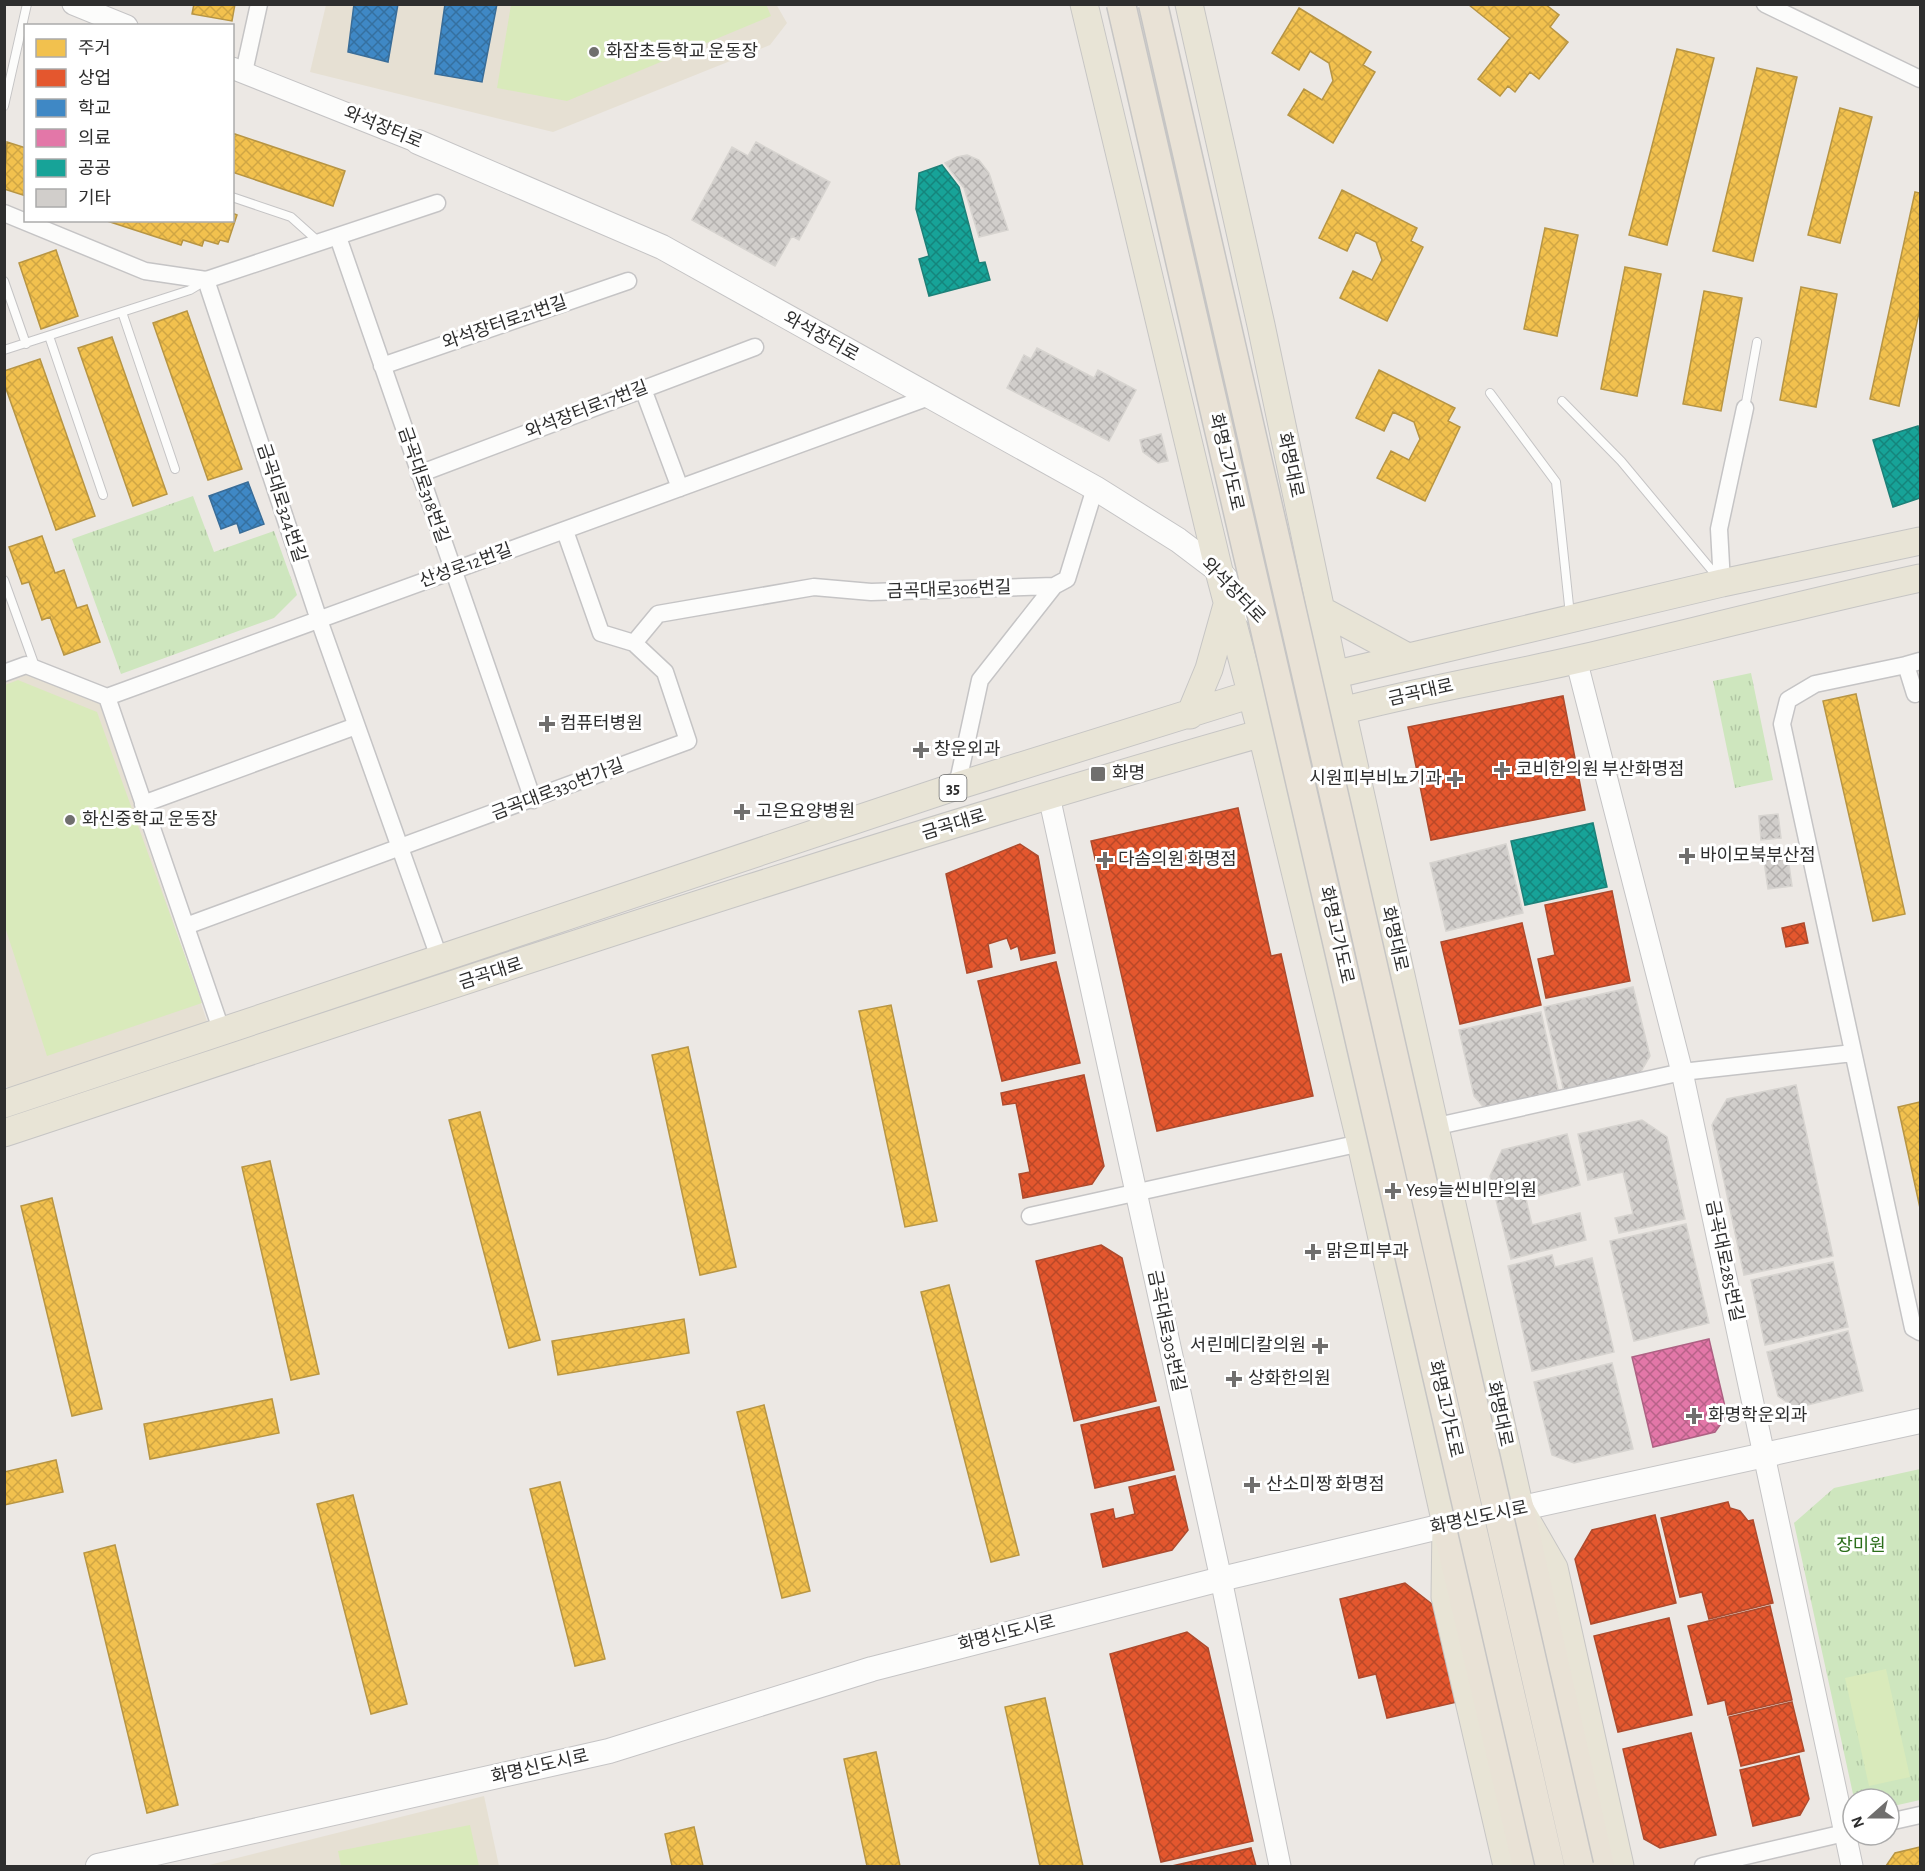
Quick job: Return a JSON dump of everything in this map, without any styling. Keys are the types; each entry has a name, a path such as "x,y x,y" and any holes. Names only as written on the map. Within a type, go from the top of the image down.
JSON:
{"highway":[{"name":"화명고가도로","path":"1121,4 1550,1866"},
{"name":"화명고가도로","path":"1153,4 1579,1866"},
{"path":"1520,1509 1600,1866"},
{"path":"1446,1524 1527,1866"}],"main road":[{"path":"1084,4 1219,572 1262,734 1361,1144 1446,1524 1445,1597 1507,1866"},
{"path":"1090,32 1092,4"},
{"name":"화명대로","path":"1189,4 1320,610 1323,675 1342,711 1520,1509 1554,1568 1620,1866"},
{"name":"와석장터로","path":"418,142 662,248 928,398 1095,488 1178,540 1219,572 1323,675"},
{"name":"금곡대로","path":"5,1104 957,786 1252,694 1323,675 1722,583 1920,541"},
{"name":"금곡대로","path":"4,1133 927,832 1262,734 1342,711 1920,578"},
{"path":"1190,715 1209,669 1227,603"},
{"path":"1320,610 1407,656"},
{"name":"화명신도시로","path":"98,1866 609,1751 872,1669 1446,1524 1920,1421"}],"street":[{"path":"73,4 123,24"},
{"path":"238,70 259,4"},
{"path":"1765,4 1920,79"},
{"name":"와석장터로","path":"238,70 418,142"},
{"path":"26,222 145,271 206,280 437,203"},
{"path":"4,213 24,221"},
{"name":"금곡대로318번길","path":"338,237 533,800"},
{"name":"금곡대로324번길","path":"206,280 319,620 440,960"},
{"name":"와석장터로21번길","path":"382,366 628,280"},
{"name":"와석장터로17번길","path":"419,474 755,347"},
{"path":"643,389 680,488"},
{"name":"산성로12번길","path":"107,697 928,398"},
{"path":"1722,583 1719,529 1745,408"},
{"path":"1054,586 1066,579 1095,488"},
{"name":"금곡대로330번가길","path":"186,926 688,741 665,672 634,643 601,633 565,531"},
{"name":"금곡대로306번길","path":"634,643 658,614 814,587 871,592 1054,586"},
{"name":"금곡대로306번길","path":"957,786 981,680 1054,586"},
{"name":"금곡대로285번길","path":"1576,659 1682,1072 1841,1796"},
{"path":"1915,694 1913,663 1815,684 1788,700 1782,724 1913,1328 1920,1332"},
{"path":"4,673 26,665 107,697 222,1032"},
{"path":"144,804 356,726"},
{"name":"금곡대로303번길","path":"1049,796 1221,1579 1280,1866"},
{"path":"1030,1216 1682,1072 1853,1053"},
{"path":"1901,1819 1920,1815"},
{"path":"1703,1866 1841,1834"},
{"name":"금곡대로285번길","path":"1850,1847 1852,1866"}],"lane":[{"path":"4,106 27,4"},
{"path":"234,198 291,217 320,243"},
{"path":"4,350 190,290 206,280"},
{"path":"4,281 26,344"},
{"path":"122,312 175,469"},
{"path":"49,336 103,495"},
{"path":"1745,408 1757,342"},
{"path":"1490,393 1556,482 1571,618"},
{"path":"1562,401 1621,461 1722,583"},
{"path":"4,580 36,669"}],"shaded area":[{"path":"776,4 787,23 770,45 553,132 310,72 326,5"},
{"name":"화신중학교 운동장","path":"23,673 99,702 209,1027 13,1089 5,1086 4,680"},
{"path":"484,1796 499,1866 205,1866"}],"green space":[{"name":"화잠초등학교 운동장","path":"766,4 771,16 567,101 497,88 511,5"},
{"path":"193,496 214,552 274,531 297,595 274,618 121,674 72,539"},
{"path":"1751,673 1773,780 1735,788 1713,681"},
{"name":"화신중학교 운동장","path":"18,680 97,712 202,1003 47,1056 5,927 5,685"},
{"name":"장미원","path":"1920,1469 1920,1800 1901,1804 1901,1787 1851,1787 1794,1523 1834,1488"},
{"path":"1886,1669 1910,1777 1869,1786 1845,1678"},
{"path":"470,1825 479,1866 341,1866 338,1851"}],"building: 주거":[{"path":"194,4 235,4 232,21 192,14"},
{"path":"1545,4 1559,15 1550,27 1568,42 1539,79 1530,72 1515,92 1508,86 1500,96 1478,79 1510,38 1469,5"},
{"path":"1299,8 1371,52 1363,65 1375,72 1333,143 1288,115 1304,89 1322,100 1333,81 1329,63 1310,51 1299,70 1272,53"},
{"path":"1677,49 1714,58 1667,245 1629,235"},
{"path":"1757,68 1797,77 1753,261 1713,251"},
{"path":"1840,108 1872,117 1840,243 1808,235"},
{"path":"234,134 345,171 333,206 234,173"},
{"path":"7,142 24,147 24,195 4,189"},
{"path":"1342,190 1417,228 1411,241 1423,247 1387,321 1340,298 1353,271 1372,280 1382,260 1376,242 1356,232 1347,251 1319,238"},
{"path":"1915,192 1920,193 1920,308 1899,406 1870,399"},
{"path":"234,214 237,215 228,242 220,240 218,244 204,240 202,246 183,240 181,245 110,222 234,222"},
{"path":"1545,228 1578,235 1557,336 1524,329"},
{"path":"56,250 78,316 41,329 19,263"},
{"path":"1625,267 1661,274 1637,396 1601,389"},
{"path":"1801,287 1837,294 1816,407 1780,400"},
{"path":"1704,291 1742,298 1721,411 1683,404"},
{"path":"187,311 242,469 208,480 153,323"},
{"path":"112,337 167,494 133,506 78,348"},
{"path":"40,359 95,516 56,530 4,383 4,371"},
{"path":"1379,370 1455,408 1448,421 1460,427 1425,501 1377,478 1391,451 1409,460 1420,439 1414,422 1393,412 1384,431 1356,418"},
{"path":"42,536 55,573 64,570 77,608 87,605 100,642 64,655 50,617 42,620 29,582 22,584 9,547"},
{"path":"1856,694 1905,914 1873,921 1823,701"},
{"path":"891,1005 937,1221 905,1227 859,1011"},
{"path":"688,1047 736,1267 700,1275 652,1055"},
{"path":"1920,1102 1920,1208 1898,1107"},
{"path":"480,1112 540,1340 509,1348 449,1120"},
{"path":"270,1161 319,1374 291,1380 242,1167"},
{"path":"52,1198 102,1409 72,1416 21,1206"},
{"path":"949,1285 1019,1555 991,1562 921,1292"},
{"path":"684,1319 689,1353 558,1375 552,1341"},
{"path":"272,1399 279,1433 150,1459 144,1424"},
{"path":"764,1405 810,1591 782,1598 737,1412"},
{"path":"56,1460 63,1492 4,1505 4,1472"},
{"path":"560,1482 605,1659 575,1666 530,1489"},
{"path":"353,1495 407,1704 371,1714 317,1504"},
{"path":"115,1545 178,1805 147,1813 84,1553"},
{"path":"1045,1698 1083,1866 1040,1866 1005,1707"},
{"path":"876,1752 900,1866 867,1866 844,1759"},
{"path":"694,1827 703,1866 672,1866 665,1834"},
{"path":"1920,1847 1920,1866 1886,1866 1895,1853"}],"building: 상업":[{"path":"1563,696 1585,810 1431,840 1408,727"},
{"path":"1238,808 1271,956 1281,954 1313,1096 1157,1131 1091,841"},
{"path":"1020,844 1038,856 1055,953 1021,960 1018,946 1011,949 1007,938 988,944 992,967 967,973 946,874"},
{"path":"1612,891 1630,981 1546,998 1538,959 1555,955 1545,905"},
{"path":"1522,923 1541,1005 1460,1024 1441,942"},
{"path":"1804,923 1808,943 1786,947 1782,928"},
{"path":"1056,962 1080,1063 1002,1081 978,981"},
{"path":"1084,1075 1104,1166 1092,1184 1023,1198 1019,1174 1030,1172 1016,1103 1003,1105 1001,1093"},
{"path":"1101,1245 1122,1258 1156,1401 1074,1421 1036,1261"},
{"path":"1159,1407 1174,1470 1095,1488 1081,1425"},
{"path":"1175,1476 1188,1530 1172,1550 1103,1567 1091,1514 1113,1509 1115,1519 1135,1514 1129,1487"},
{"path":"1728,1502 1730,1508 1740,1511 1748,1521 1753,1520 1773,1603 1709,1619 1702,1592 1680,1597 1661,1518"},
{"path":"1655,1515 1676,1603 1591,1624 1575,1559 1592,1530"},
{"path":"1405,1583 1433,1605 1457,1702 1387,1718 1376,1674 1359,1678 1340,1599"},
{"path":"1770,1606 1792,1700 1728,1715 1725,1700 1708,1704 1688,1626"},
{"path":"1669,1618 1692,1715 1618,1732 1594,1636"},
{"path":"1187,1632 1208,1648 1253,1841 1161,1862 1110,1654"},
{"path":"1792,1702 1804,1751 1741,1766 1729,1717"},
{"path":"1691,1733 1716,1835 1660,1848 1644,1839 1623,1749"},
{"path":"1799,1756 1809,1799 1800,1815 1753,1826 1740,1770"},
{"path":"1251,1848 1256,1866 1172,1866"}],"building: 학교":[{"path":"354,4 398,4 388,62 348,52"},
{"path":"445,4 497,4 482,82 435,74"},
{"path":"248,482 264,524 240,533 237,523 221,529 209,496"}],"building: 의료":[{"path":"1709,1339 1727,1415 1715,1432 1653,1447 1632,1357"}],"building: 공공":[{"path":"942,165 959,187 979,263 985,262 990,280 929,296 919,259 929,256 916,209 919,173"},
{"path":"1918,426 1920,498 1893,507 1873,440"},
{"path":"1593,823 1607,887 1525,905 1511,841"}],"building: 기타":[{"path":"756,142 830,182 799,240 792,236 775,266 692,220 732,147 748,156"},
{"path":"967,155 979,160 989,173 1008,230 979,237 964,188 945,163"},
{"path":"1037,348 1094,378 1098,370 1136,390 1109,441 1007,388 1024,355 1031,359"},
{"path":"1161,434 1168,461 1158,463 1143,452 1140,440"},
{"path":"1778,814 1781,838 1761,840 1759,816"},
{"path":"1506,844 1523,913 1446,931 1430,863"},
{"path":"1787,851 1792,886 1768,889 1763,854"},
{"path":"1633,987 1650,1056 1636,1080 1565,1096 1544,1007"},
{"path":"1541,1012 1559,1094 1486,1110 1474,1096 1459,1030"},
{"path":"1796,1085 1833,1256 1744,1275 1712,1125 1727,1099"},
{"path":"1642,1120 1667,1137 1685,1219 1619,1233 1615,1218 1633,1214 1623,1172 1588,1180 1578,1134"},
{"path":"1567,1134 1580,1185 1526,1199 1532,1225 1580,1213 1586,1240 1511,1259 1490,1176 1502,1150"},
{"path":"1686,1224 1709,1323 1634,1341 1610,1241"},
{"path":"1552,1255 1555,1267 1592,1258 1614,1352 1532,1371 1508,1266"},
{"path":"1833,1262 1848,1327 1765,1345 1751,1280"},
{"path":"1848,1331 1863,1391 1796,1408 1778,1396 1767,1352"},
{"path":"1612,1363 1633,1449 1574,1463 1552,1455 1534,1382"}],"place":[{"name":"화잠초등학교 운동장","path":"594,52"},
{"name":"컴퓨터병원","path":"547,724"},
{"name":"창운외과","path":"921,750"},
{"name":"코비한의원 부산화명점","path":"1502,770"},
{"name":"화명","path":"1098,774"},
{"name":"시원피부비뇨기과","path":"1455,779"},
{"name":"고은요양병원","path":"742,812"},
{"name":"화신중학교 운동장","path":"70,820"},
{"name":"바이모북부산점","path":"1687,856"},
{"name":"다솜의원 화명점","path":"1105,860"},
{"name":"Yes9늘씬비만의원","path":"1393,1191"},
{"name":"맑은피부과","path":"1313,1252"},
{"name":"서린메디칼의원","path":"1320,1346"},
{"name":"상화한의원","path":"1234,1379"},
{"name":"화명학운외과","path":"1694,1416"},
{"name":"산소미짱 화명점","path":"1252,1485"}]}
